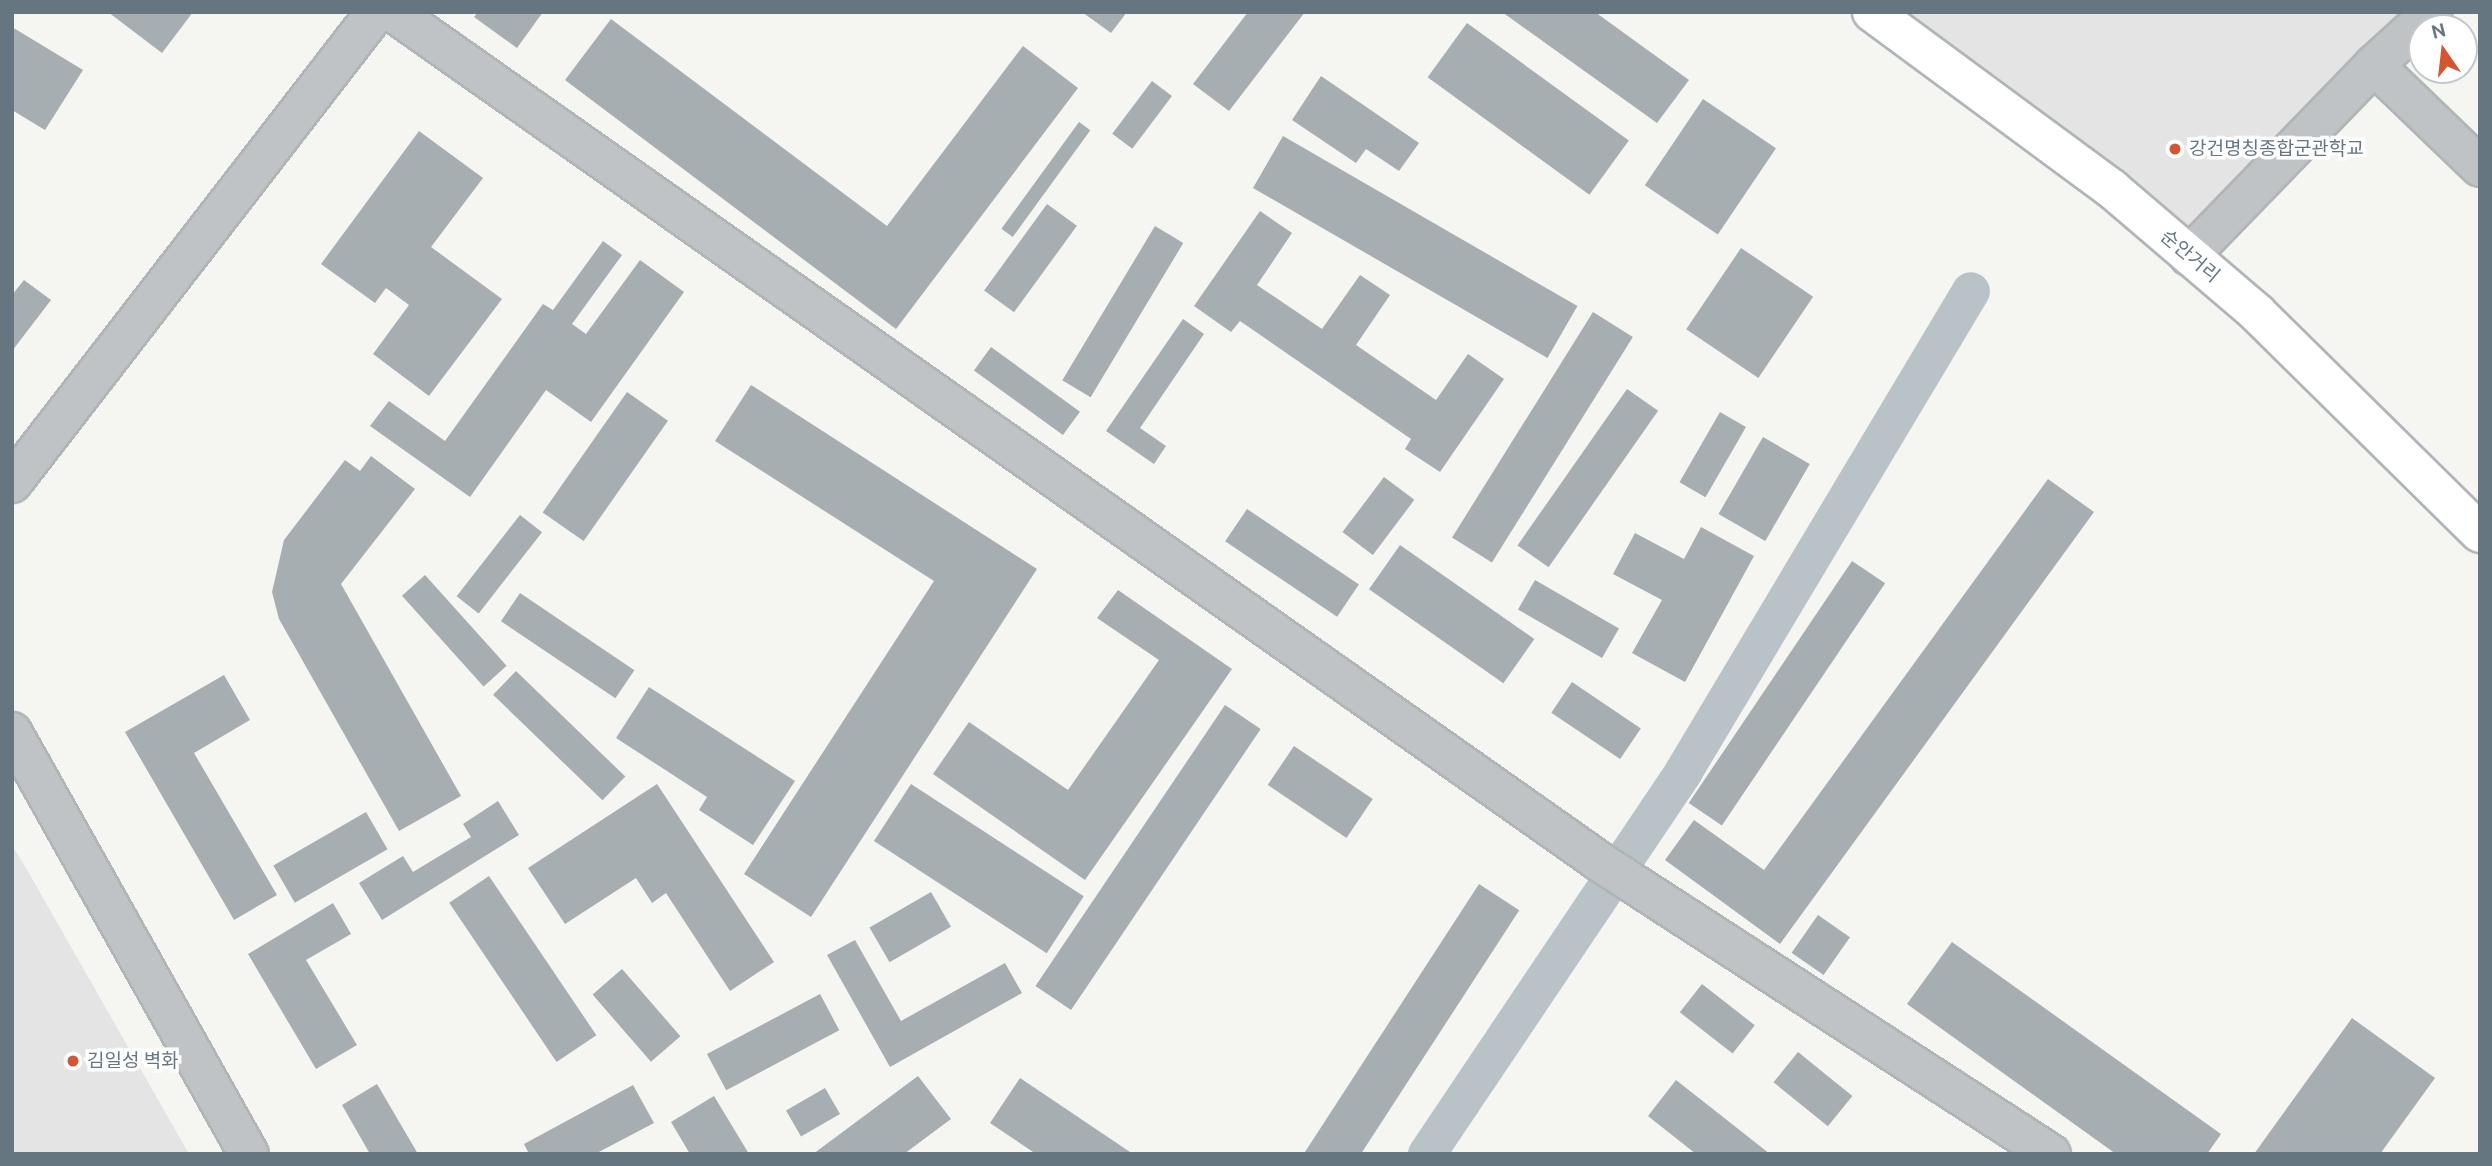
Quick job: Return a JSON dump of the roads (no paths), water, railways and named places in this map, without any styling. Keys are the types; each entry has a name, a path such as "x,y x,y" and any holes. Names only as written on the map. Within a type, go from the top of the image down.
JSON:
{"main road":[{"name":"순안거리","path":"1872,12 2101,181 2189,256 2333,383 2480,533"}],"street":[{"path":"12,483 376,12"},
{"path":"393,12 1600,862 2051,1154"},
{"path":"2189,256 2374,65 2431,12"},
{"path":"2374,65 2480,167"},
{"path":"12,732 249,1154"}],"waterway":[{"path":"1427,1154 1684,771 1971,291"}],"place":[{"name":"강건명칭종합군관학교","path":"2175,149"},
{"name":"김일성 벽화","path":"73,1061"}]}
